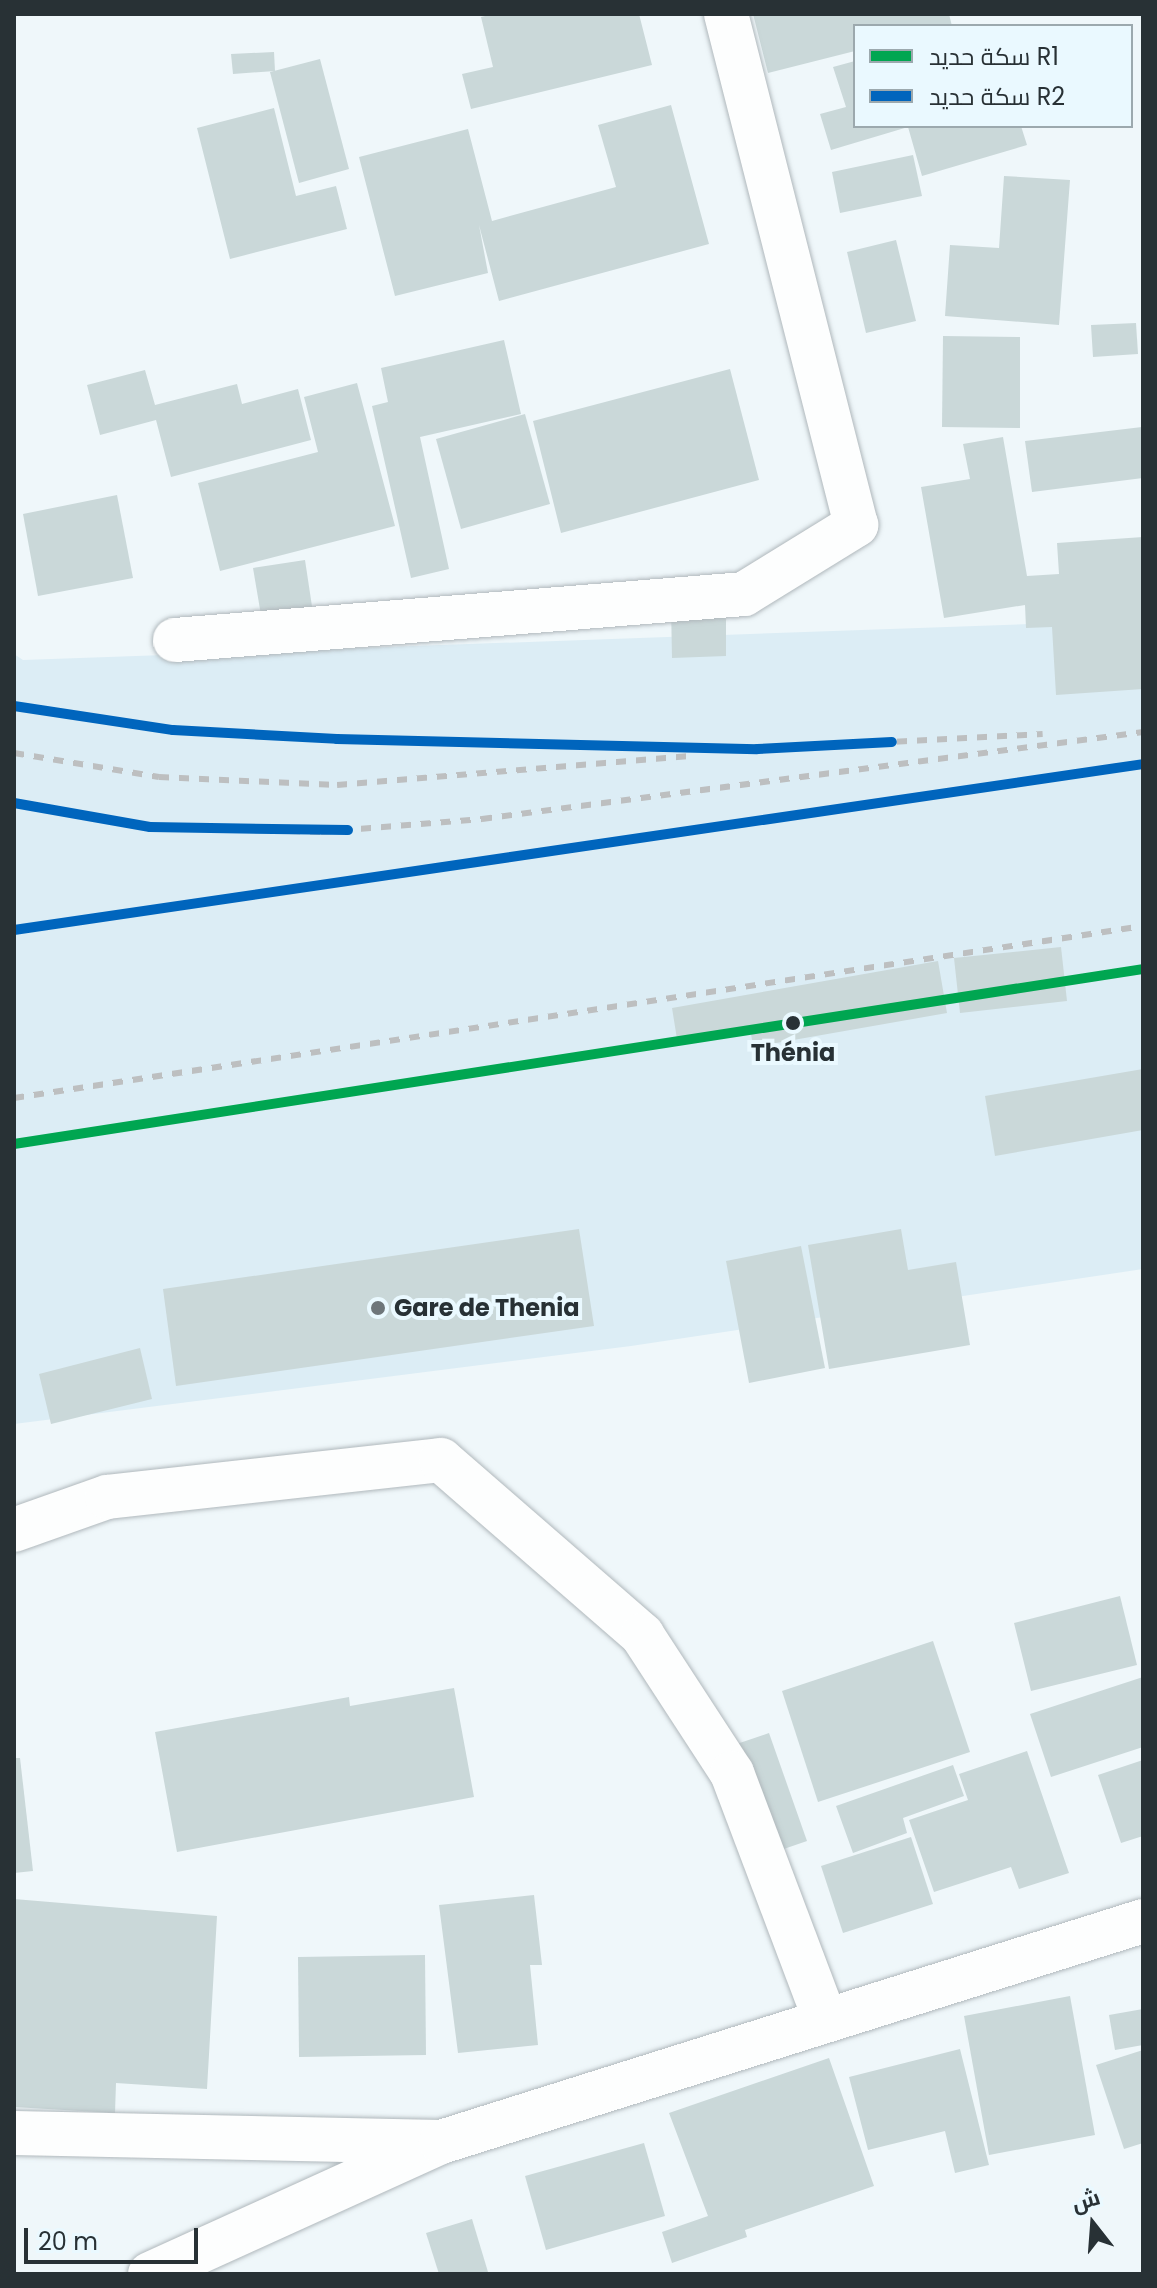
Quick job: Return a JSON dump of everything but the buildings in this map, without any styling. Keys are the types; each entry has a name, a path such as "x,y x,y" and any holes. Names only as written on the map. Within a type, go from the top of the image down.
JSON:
{"street":[{"path":"175,640 744,594 856,525 726,14"},
{"path":"14,1530 107,1497 441,1460 642,1635 732,1773 825,2019"},
{"path":"150,2274 441,2142 1143,1921"},
{"path":"14,2133 441,2142"}],"shaded area":[{"path":"1143,620 1143,1269 631,1346 14,1424 14,654 23,660"}],"railway":[{"path":"14,706 173,730 337,739 757,749 1043,734"},
{"path":"14,803 150,827 321,832 482,819 1143,732"},
{"path":"14,753 159,777 337,785 687,756"},
{"path":"14,930 1143,764"},
{"path":"14,1098 1143,926"}],"rail line":[{"name":"R2","path":"14,706 173,730 337,739 757,749 892,742"},
{"name":"R2","path":"14,930 1143,764"},
{"name":"R2","path":"14,803 150,827 348,830"},
{"name":"R1","path":"14,1144 1143,969"}],"place":[{"name":"Thénia","path":"793,1023"},
{"name":"Gare de Thenia","path":"378,1308"}]}
